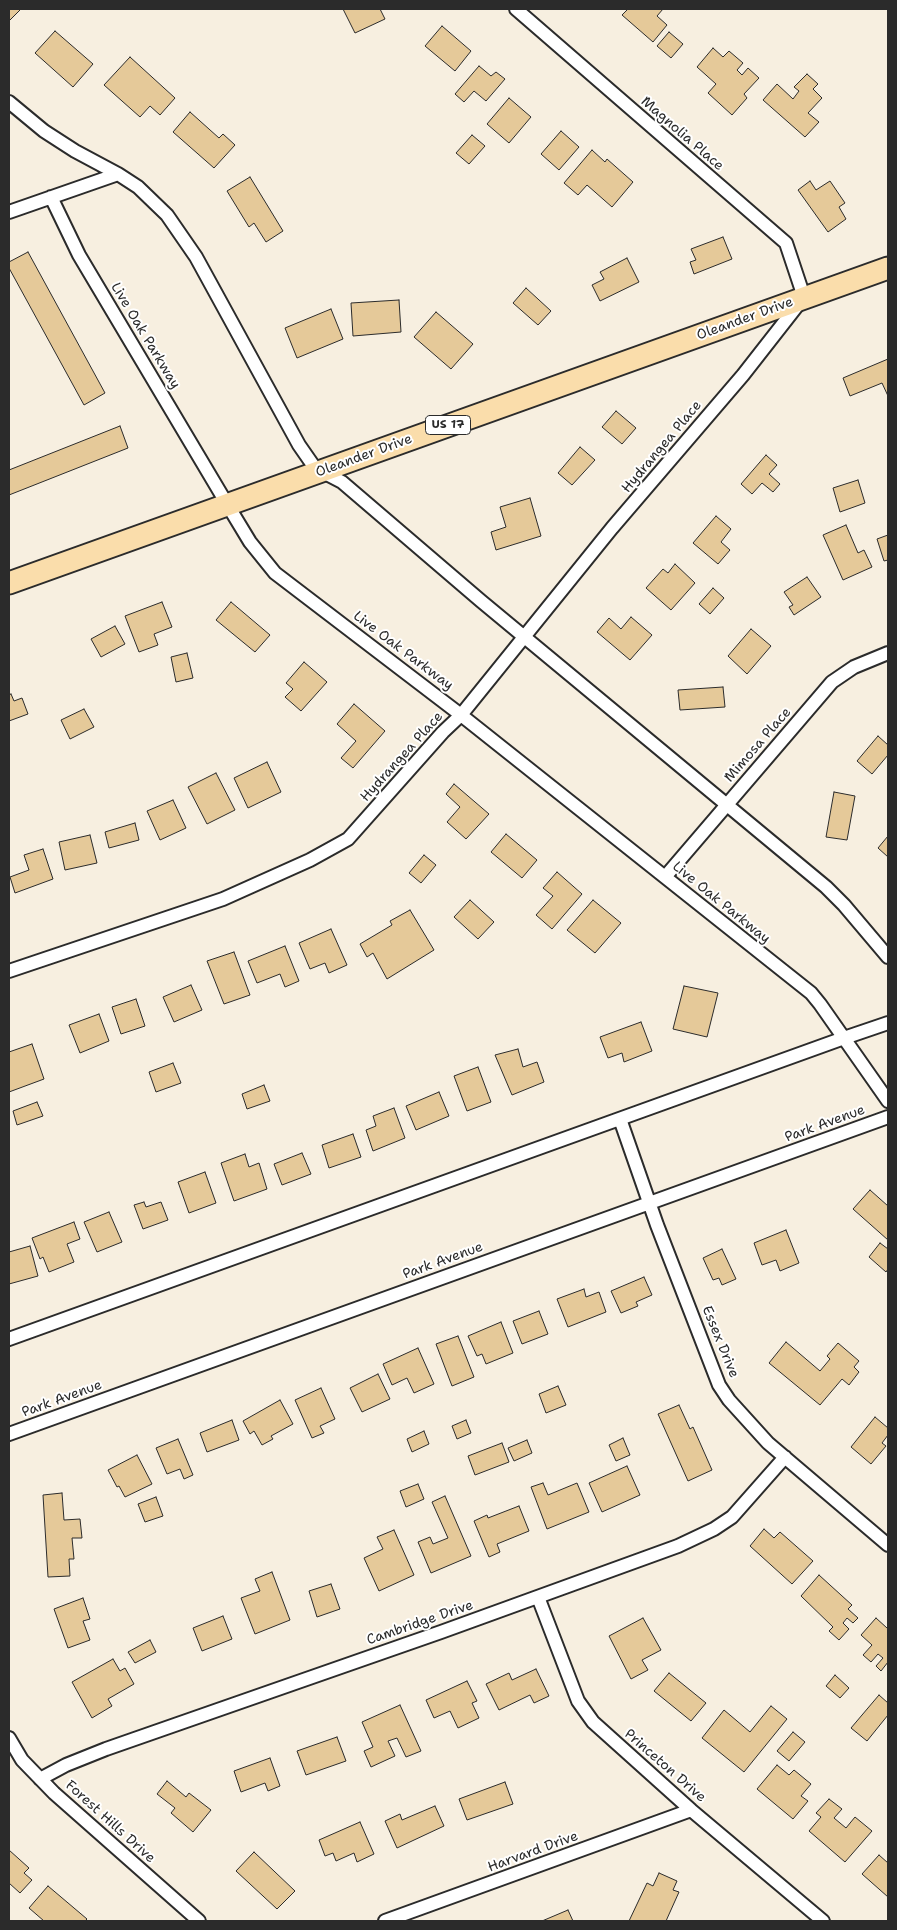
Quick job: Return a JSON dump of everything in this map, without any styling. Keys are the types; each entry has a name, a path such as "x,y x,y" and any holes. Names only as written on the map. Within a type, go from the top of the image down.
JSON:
{"main road":[{"name":"Oleander Drive","path":"9,583 888,268"}],"street":[{"name":"Magnolia Place","path":"516,9 786,243 804,297"},
{"path":"9,102 44,131 138,187 167,216 196,258 299,444 315,468 342,482 826,887 844,905 888,957"},
{"path":"9,212 118,174"},
{"name":"Live Oak Parkway","path":"51,197 79,255 227,504 250,542 275,573 461,714 811,994 888,1101"},
{"name":"Hydrangea Place","path":"9,971 223,899 310,860 348,839 461,714 612,528 743,375 804,297"},
{"name":"Mimosa Place","path":"665,877 832,682 854,667 888,653"},
{"path":"9,1340 888,1023"},
{"name":"Park Avenue","path":"9,1434 888,1118"},
{"name":"Essex Drive","path":"620,1119 648,1203 720,1385 742,1417 784,1457 888,1545"},
{"name":"Cambridge Drive","path":"40,1780 66,1765 106,1749 538,1597 651,1556 714,1529 728,1520 742,1507 784,1457"},
{"name":"Princeton Drive","path":"538,1597 578,1702 593,1722 691,1810 823,1921"},
{"name":"Forest Hills Drive","path":"9,1738 22,1760 40,1780 199,1921"},
{"name":"Harvard Drive","path":"385,1921 691,1810"}],"building":[{"path":"9,9 21,9 9,21"},
{"path":"343,9 380,9 385,19 355,33"},
{"path":"628,9 663,9 657,16 667,25 653,42 622,15"},
{"path":"442,26 471,51 455,71 425,46"},
{"path":"55,31 93,64 73,87 35,53"},
{"path":"669,32 683,44 671,58 657,46"},
{"path":"713,48 723,57 729,51 743,63 737,70 742,75 748,68 759,78 744,94 747,98 732,115 708,93 716,84 697,67"},
{"path":"130,57 175,98 160,115 150,106 140,117 104,85"},
{"path":"479,66 491,76 496,72 505,79 486,101 474,91 464,102 455,94"},
{"path":"807,74 818,84 813,89 822,98 808,113 819,122 805,137 763,100 777,84 793,99 799,91 794,87"},
{"path":"509,98 531,117 509,143 487,124"},
{"path":"190,112 219,138 223,134 235,145 214,168 173,132"},
{"path":"561,131 579,147 559,170 541,154"},
{"path":"472,135 485,146 469,164 456,153"},
{"path":"592,150 605,162 607,159 633,182 612,207 587,185 578,195 564,183"},
{"path":"250,177 283,231 266,242 254,223 249,227 227,191"},
{"path":"810,181 816,190 830,181 845,203 839,207 846,219 828,232 798,190"},
{"path":"723,237 732,259 694,274 690,262 696,260 691,249"},
{"path":"28,252 105,393 84,405 9,268 9,262"},
{"path":"627,258 639,282 600,301 592,285 604,279 600,272"},
{"path":"526,288 551,311 538,325 513,303"},
{"path":"399,300 401,332 353,336 351,303"},
{"path":"331,309 343,339 297,358 285,328"},
{"path":"436,312 473,344 451,369 414,337"},
{"path":"888,359 888,396 882,383 850,396 843,378"},
{"path":"616,411 636,428 622,444 602,427"},
{"path":"120,426 128,448 9,495 9,470"},
{"path":"580,447 595,460 572,485 558,473"},
{"path":"766,455 777,465 769,474 780,484 773,492 762,483 752,494 741,484"},
{"path":"858,480 865,503 840,512 833,488"},
{"path":"530,498 541,536 496,550 491,532 506,527 500,507"},
{"path":"716,516 731,529 721,542 730,550 718,564 693,543"},
{"path":"846,525 858,553 864,550 872,567 843,580 823,535"},
{"path":"888,535 888,560 884,561 877,539"},
{"path":"675,564 695,583 671,610 646,588 663,569 668,573"},
{"path":"807,577 821,597 794,615 789,607 793,605 784,592"},
{"path":"713,588 724,598 710,614 699,604"},
{"path":"162,602 172,627 154,634 158,645 139,652 125,616"},
{"path":"231,602 270,635 255,652 216,620"},
{"path":"631,617 652,635 630,660 597,632 609,618 621,629"},
{"path":"115,626 125,644 101,657 91,639"},
{"path":"751,629 771,646 747,674 728,656"},
{"path":"187,653 193,678 176,682 171,657"},
{"path":"304,662 327,682 301,711 285,697 293,689 286,683"},
{"path":"723,687 725,707 680,710 678,690"},
{"path":"11,694 14,701 22,698 28,714 9,721 9,695"},
{"path":"354,704 385,731 353,768 341,758 356,741 337,724"},
{"path":"84,709 94,727 70,739 61,720"},
{"path":"878,736 888,745 888,755 872,774 857,761"},
{"path":"267,762 281,792 248,808 234,778"},
{"path":"216,773 235,810 207,824 188,787"},
{"path":"454,784 489,814 466,839 447,822 460,807 446,794"},
{"path":"834,792 855,796 847,840 826,837"},
{"path":"173,800 186,828 160,840 147,811"},
{"path":"135,823 139,840 109,848 105,832"},
{"path":"506,834 537,860 522,878 491,852"},
{"path":"90,835 97,863 65,870 59,842"},
{"path":"888,836 888,857 878,848"},
{"path":"43,849 53,879 15,893 10,877 29,870 24,855"},
{"path":"424,855 436,865 421,883 409,873"},
{"path":"557,872 582,894 552,929 536,915 553,896 543,888"},
{"path":"470,900 494,922 478,939 454,917"},
{"path":"593,900 621,923 595,953 567,930"},
{"path":"410,910 434,950 387,979 373,953 367,957 360,944 392,925 390,921"},
{"path":"331,929 347,965 329,973 325,963 310,969 299,943"},
{"path":"285,946 299,981 285,987 280,974 257,983 248,961"},
{"path":"234,952 250,995 224,1004 207,961"},
{"path":"191,985 202,1010 174,1022 163,997"},
{"path":"684,986 718,993 707,1037 673,1029"},
{"path":"136,999 145,1026 121,1034 112,1007"},
{"path":"99,1014 109,1041 80,1053 69,1025"},
{"path":"641,1022 652,1051 624,1062 622,1053 608,1058 600,1037"},
{"path":"32,1044 44,1079 9,1092 9,1052"},
{"path":"518,1049 523,1067 537,1062 544,1082 512,1095 495,1055"},
{"path":"173,1063 181,1083 156,1092 149,1072"},
{"path":"478,1067 491,1102 467,1111 454,1076"},
{"path":"264,1085 270,1101 247,1109 242,1094"},
{"path":"439,1092 449,1116 416,1130 406,1106"},
{"path":"37,1102 43,1116 17,1125 13,1111"},
{"path":"394,1108 405,1138 373,1151 366,1130 376,1126 373,1116"},
{"path":"353,1134 361,1157 329,1168 322,1145"},
{"path":"302,1153 311,1174 282,1185 274,1164"},
{"path":"245,1154 249,1167 259,1163 267,1189 234,1201 221,1163"},
{"path":"205,1172 216,1203 189,1213 178,1182"},
{"path":"870,1190 888,1206 888,1240 853,1209"},
{"path":"144,1202 146,1207 161,1202 168,1220 143,1229 134,1205"},
{"path":"109,1212 122,1242 97,1252 84,1222"},
{"path":"74,1222 80,1239 67,1244 74,1262 49,1272 43,1257 40,1259 32,1238"},
{"path":"786,1230 799,1263 780,1271 776,1260 762,1265 754,1243"},
{"path":"880,1243 888,1249 888,1269 886,1272 869,1257"},
{"path":"30,1246 38,1276 9,1284 9,1252"},
{"path":"722,1249 736,1279 722,1285 719,1278 713,1280 703,1258"},
{"path":"644,1277 652,1295 636,1302 638,1306 621,1313 611,1291"},
{"path":"584,1289 586,1297 599,1292 606,1312 568,1327 557,1299"},
{"path":"539,1311 548,1334 522,1344 513,1321"},
{"path":"501,1322 513,1353 486,1364 482,1354 477,1356 468,1336"},
{"path":"458,1336 474,1377 452,1386 436,1344"},
{"path":"786,1342 820,1371 830,1359 827,1356 838,1343 859,1361 854,1367 859,1372 849,1385 842,1379 820,1405 769,1363"},
{"path":"418,1348 434,1384 414,1393 407,1378 392,1385 383,1364"},
{"path":"378,1374 390,1399 362,1412 350,1388"},
{"path":"558,1386 566,1405 546,1413 539,1394"},
{"path":"321,1388 335,1419 320,1426 324,1433 312,1438 295,1400"},
{"path":"280,1400 293,1424 271,1436 273,1439 262,1445 254,1431 250,1434 243,1421"},
{"path":"679,1405 690,1429 693,1427 712,1470 688,1481 658,1414"},
{"path":"875,1417 888,1428 888,1435 882,1443 886,1446 871,1464 851,1447"},
{"path":"232,1420 239,1440 207,1452 200,1433"},
{"path":"466,1420 471,1433 457,1439 452,1426"},
{"path":"424,1431 429,1444 412,1452 407,1439"},
{"path":"623,1438 630,1455 616,1461 609,1445"},
{"path":"178,1439 193,1475 184,1479 180,1469 167,1474 156,1448"},
{"path":"527,1440 532,1453 514,1461 508,1448"},
{"path":"502,1443 509,1462 475,1475 468,1456"},
{"path":"137,1455 152,1484 125,1497 108,1470"},
{"path":"627,1466 640,1495 602,1512 589,1483"},
{"path":"543,1483 548,1495 577,1483 589,1512 547,1529 531,1487"},
{"path":"418,1484 424,1499 406,1507 400,1491"},
{"path":"62,1493 64,1520 80,1519 82,1538 72,1538 74,1559 69,1559 70,1576 48,1577 43,1495"},
{"path":"445,1496 471,1556 431,1573 418,1542 430,1537 433,1544 448,1538 432,1502"},
{"path":"156,1497 163,1516 145,1522 138,1504"},
{"path":"519,1506 529,1531 497,1544 500,1552 489,1557 474,1521 487,1515 488,1518"},
{"path":"764,1529 774,1538 780,1532 813,1561 792,1584 750,1546"},
{"path":"394,1530 414,1575 379,1591 364,1558 383,1549 377,1537"},
{"path":"272,1572 290,1620 255,1634 241,1598 260,1591 255,1579"},
{"path":"819,1575 852,1605 848,1609 858,1618 853,1623 847,1618 843,1623 849,1629 839,1640 829,1631 833,1627 801,1596"},
{"path":"331,1584 340,1609 317,1617 309,1591"},
{"path":"83,1598 90,1619 83,1621 90,1640 68,1648 54,1609"},
{"path":"223,1616 232,1639 202,1651 193,1628"},
{"path":"643,1618 661,1650 642,1660 648,1670 631,1679 609,1636"},
{"path":"876,1618 888,1627 888,1662 881,1671 876,1666 883,1658 878,1654 871,1662 863,1655 872,1645 861,1635"},
{"path":"150,1640 156,1652 135,1663 128,1652"},
{"path":"113,1659 120,1671 125,1668 134,1684 108,1699 112,1706 92,1718 72,1682"},
{"path":"536,1669 549,1696 534,1703 530,1695 499,1710 486,1684 509,1673 512,1680"},
{"path":"669,1673 706,1703 691,1721 654,1691"},
{"path":"835,1675 849,1688 840,1698 826,1686"},
{"path":"467,1681 477,1701 472,1703 479,1718 458,1728 450,1711 434,1718 426,1700"},
{"path":"879,1695 888,1703 888,1715 867,1741 851,1728"},
{"path":"400,1705 421,1751 406,1757 397,1738 388,1741 395,1756 371,1767 364,1751 373,1747 362,1722"},
{"path":"771,1706 787,1719 744,1772 702,1738 724,1710 750,1732"},
{"path":"793,1732 805,1742 789,1761 777,1751"},
{"path":"337,1737 346,1761 306,1775 297,1751"},
{"path":"270,1758 280,1786 268,1791 265,1783 241,1792 234,1771"},
{"path":"777,1765 789,1775 794,1770 811,1784 801,1796 808,1801 793,1819 757,1789"},
{"path":"167,1781 186,1797 189,1793 211,1810 193,1832 171,1813 175,1808 157,1794"},
{"path":"505,1782 513,1804 467,1820 459,1799"},
{"path":"829,1799 842,1809 834,1818 846,1828 855,1817 872,1831 845,1862 809,1831 821,1817 816,1813"},
{"path":"435,1806 444,1826 397,1848 385,1821 400,1814 402,1820"},
{"path":"360,1822 374,1854 357,1862 354,1853 336,1861 333,1853 325,1856 319,1840"},
{"path":"9,1850 29,1868 24,1873 32,1880 20,1893 9,1883"},
{"path":"254,1852 295,1891 277,1909 236,1871"},
{"path":"879,1855 888,1863 888,1897 862,1874"},
{"path":"659,1873 677,1881 673,1890 679,1892 666,1921 629,1921 647,1883 653,1886"},
{"path":"48,1886 87,1919 85,1921 44,1921 29,1908"},
{"path":"568,1910 573,1921 542,1921"}]}
